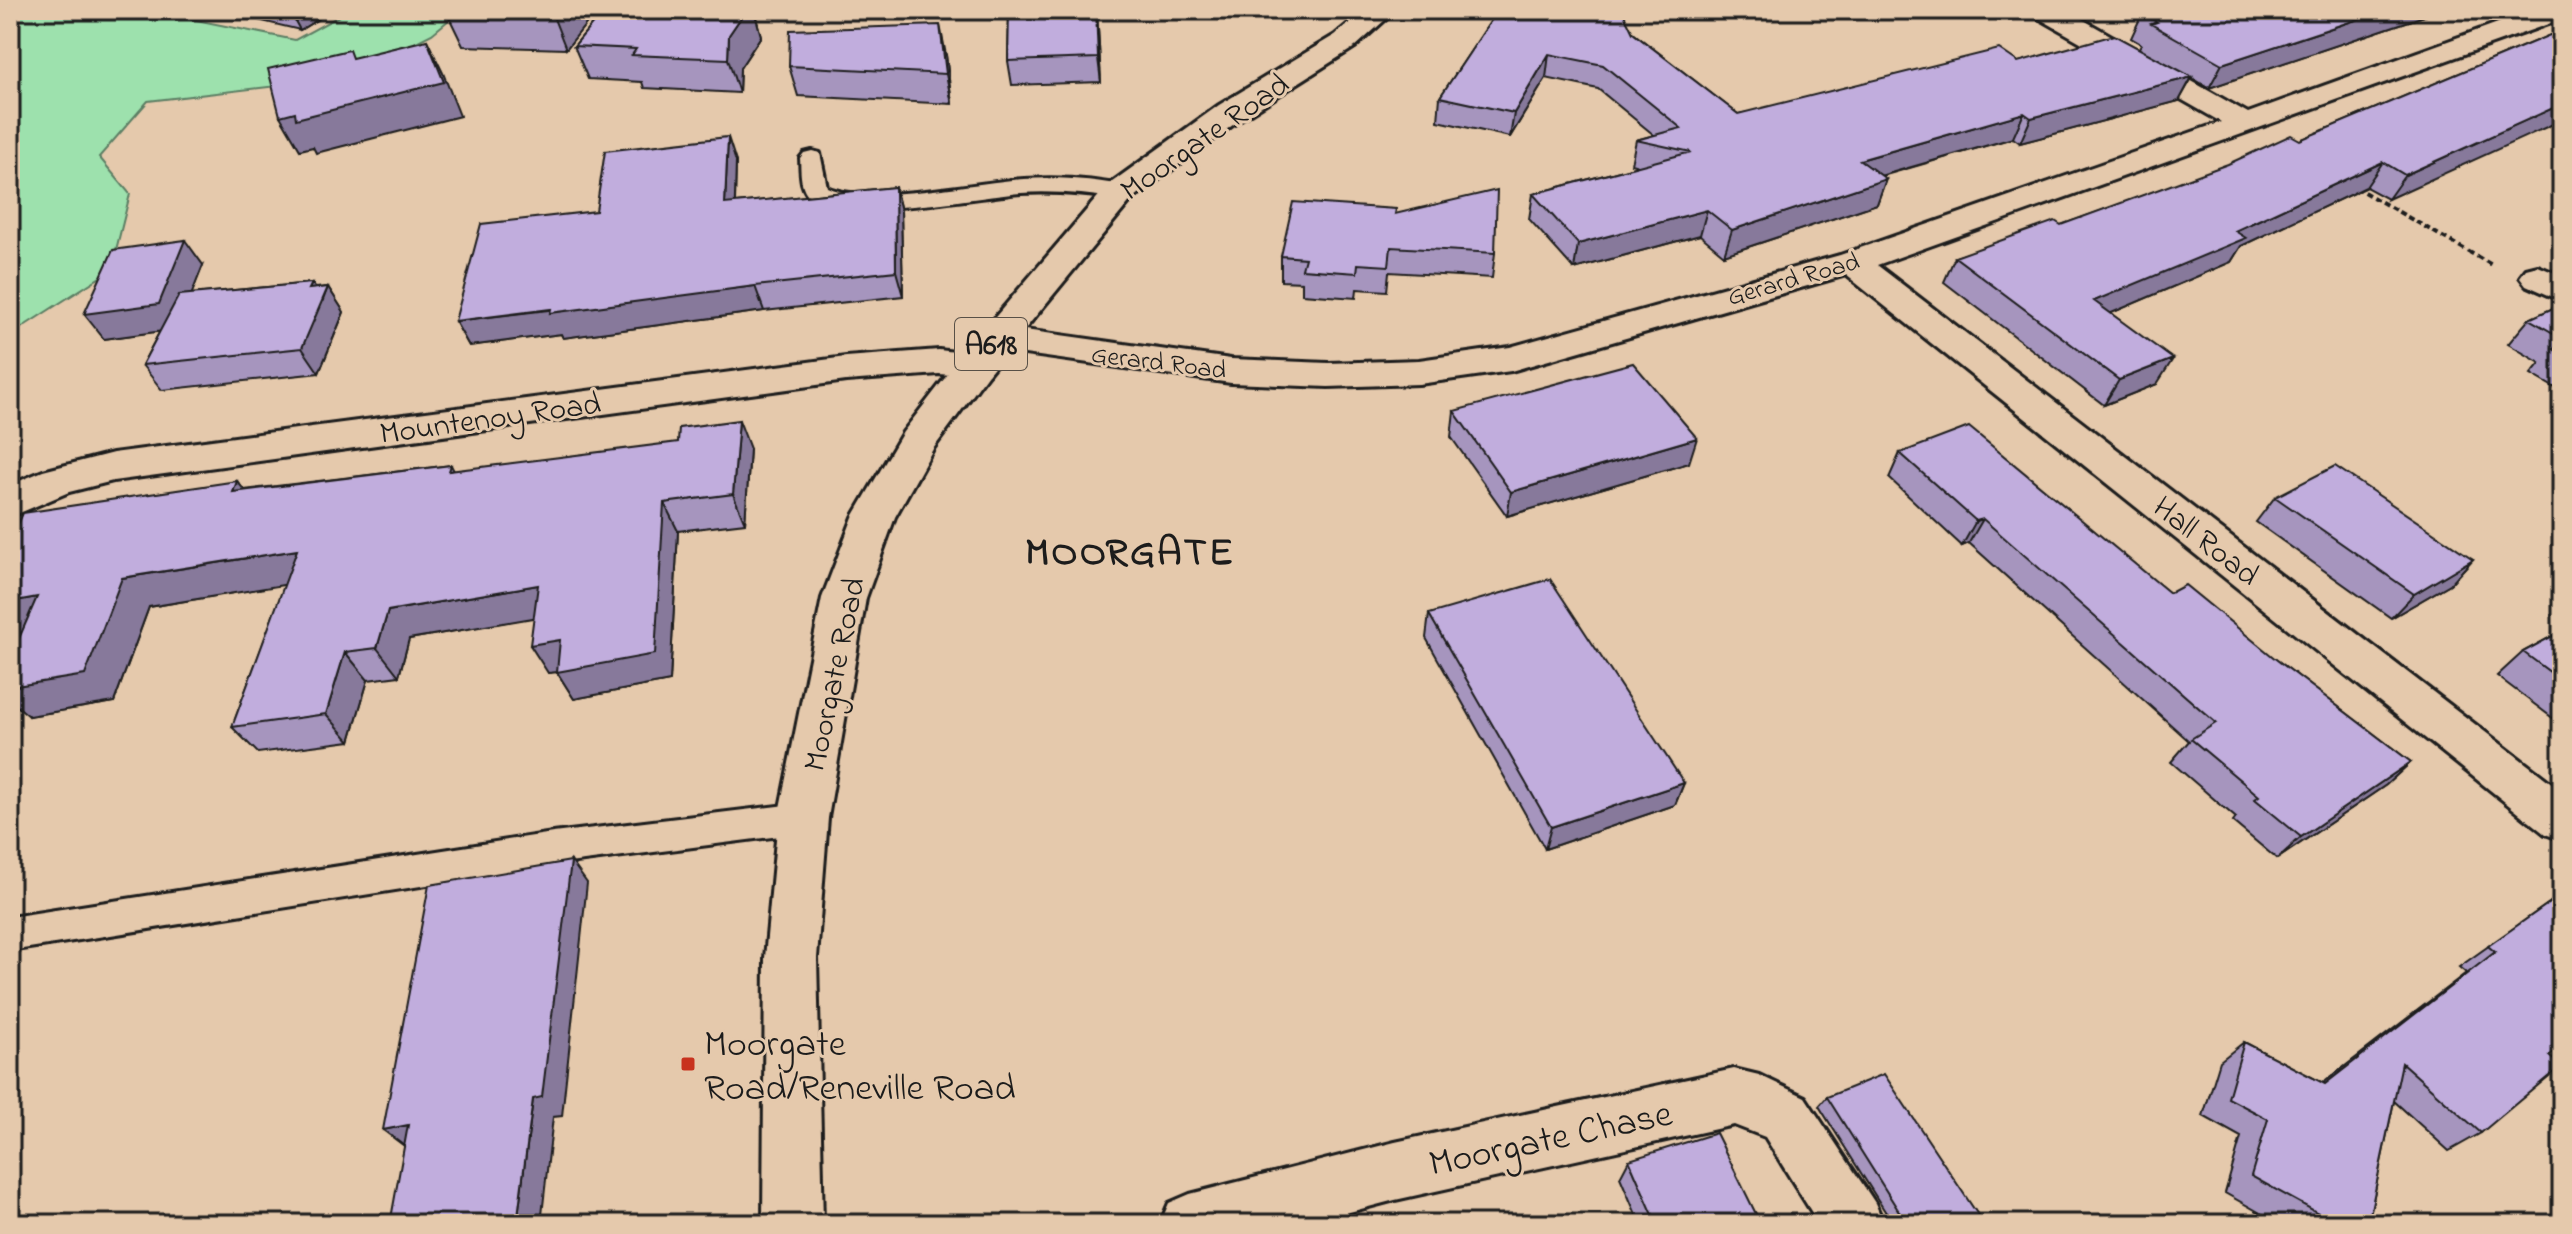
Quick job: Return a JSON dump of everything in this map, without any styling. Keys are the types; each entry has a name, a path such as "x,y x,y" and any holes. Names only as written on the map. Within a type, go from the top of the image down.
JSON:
{"street":[{"name":"Moorgate Road","path":"793,1224 791,958 803,818 844,598 874,517 917,442 986,352 1120,192 1230,112 1345,41 1382,10"},
{"path":"2045,10 2246,124"},
{"name":"Gerard Road","path":"986,352 1231,371 1328,375 1419,372 1511,359 1852,262 2560,10"},
{"name":"Hall Road","path":"1852,262 2562,819"},
{"name":"Mountenoy Road","path":"10,502 57,481 113,467 846,369 939,362 986,352"},
{"name":"Moorgate Chase","path":"1190,1224 1395,1171 1734,1097 1759,1103 1785,1117 1854,1224"}],"lane":[{"path":"812,158 815,186 820,193 835,197 879,201 1022,186 1067,185 1120,192"},
{"path":"10,934 553,849 803,818"}],"path":[{"path":"2355,187 2491,265 2550,284"}],"green space":[{"path":"26,10 147,10 295,40 350,10 461,10 432,34 345,78 148,101 99,157 130,194 111,270 10,335 10,16"}],"building":[{"path":"449,10 558,10 553,16 447,13"},
{"path":"604,10 746,10 729,35 728,59 632,55 636,49 574,46"},
{"path":"1009,10 1096,10 1098,58 1008,61"},
{"path":"1498,10 1622,10 1633,33 1738,114 1999,49 2018,62 2114,35 2192,77 2031,118 2024,113 1860,160 1886,179 1732,230 1707,210 1578,244 1533,194 1691,152 1636,140 1681,128 1603,65 1549,54 1514,113 1440,97"},
{"path":"2155,10 2386,10 2222,64 2151,24 2157,22 2142,14"},
{"path":"940,25 946,74 789,66 790,30"},
{"path":"2562,30 2562,104 2405,175 2383,162 2235,231 2246,238 2094,301 2173,359 2119,380 1955,257 2055,221 2061,225 2228,164 2291,135 2300,140"},
{"path":"427,40 444,82 296,119 295,112 280,116 268,69 349,50 352,58"},
{"path":"728,137 725,204 895,187 896,271 550,313 551,309 455,321 481,224 596,211 605,151"},
{"path":"1497,190 1495,253 1391,247 1389,266 1358,264 1357,273 1302,269 1305,258 1281,256 1293,202 1396,209 1395,214"},
{"path":"185,240 159,304 84,314 113,250"},
{"path":"312,283 309,289 328,287 302,348 142,365 179,295"},
{"path":"2562,304 2562,338 2529,319"},
{"path":"2562,344 2562,354 2553,349"},
{"path":"1633,363 1697,438 1511,492 1454,411"},
{"path":"739,420 733,494 664,503 655,654 557,672 560,640 530,645 538,585 388,611 377,648 345,652 326,714 232,727 297,550 122,578 85,675 10,687 10,659 37,597 10,602 10,542 23,513 237,481 233,492 451,465 449,471 678,442 679,428"},
{"path":"1969,427 2170,593 2185,585 2411,762 2301,837 2255,799 2259,796 2191,739 2216,723 1983,519 1976,521 1900,453"},
{"path":"2335,466 2473,559 2414,594 2275,497"},
{"path":"1550,579 1684,783 1551,827 1429,614"},
{"path":"2562,631 2562,681 2523,652"},
{"path":"571,861 542,1097 533,1099 517,1224 390,1224 408,1125 383,1130 429,885"},
{"path":"2562,894 2562,1046 2549,1056 2561,1066 2481,1133 2402,1063 2368,1224 2338,1224 2251,1176 2268,1119 2228,1098 2244,1042 2325,1084 2495,952 2488,946"},
{"path":"1884,1074 1984,1224 1907,1224 1827,1097"},
{"path":"1716,1133 1761,1224 1657,1224 1629,1160"}],"place":[{"name":"Moorgate Road/Reneville Road","path":"688,1064"}],"district":[{"name":"MOORGATE","path":"1130,550"}]}
